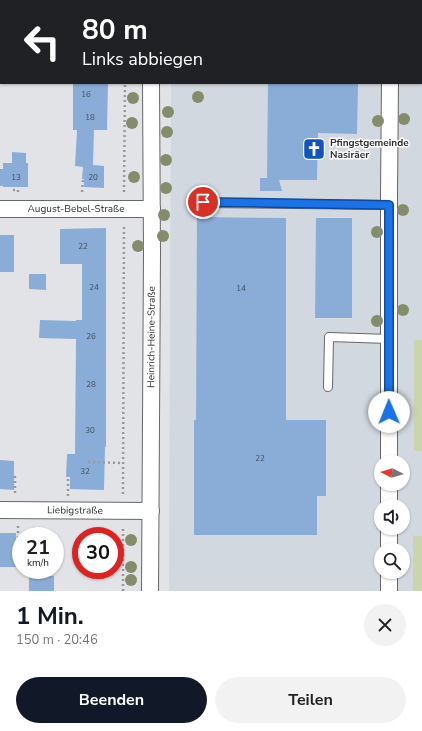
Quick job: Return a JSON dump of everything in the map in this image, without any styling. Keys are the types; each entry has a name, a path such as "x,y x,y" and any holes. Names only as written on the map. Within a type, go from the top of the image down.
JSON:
{"street":[{"name":"Heinrich-Heine-Straße","path":"150,591 152,209 151,84"},
{"path":"389,455 390,84"},
{"name":"August-Bebel-Straße","path":"0,209 152,209"},
{"name":"Liebigstraße","path":"0,510 151,510"},
{"path":"389,579 389,591"}],"lane":[{"path":"203,202 389,205"},
{"path":"328,387 329,337 389,339"}],"path":[{"path":"123,591 125,84"},
{"path":"82,198 83,179"},
{"path":"13,190 18,190"},
{"path":"88,462 123,462"},
{"path":"14,477 15,500"},
{"path":"68,477 68,501"}],"shaded area":[{"path":"171,84 422,84 422,591 169,591"}],"green space":[{"path":"414,340 422,340 422,451 414,451"},
{"path":"413,536 422,536 422,591 413,591"}],"building":[{"path":"73,84 108,84 107,130 94,130 93,165 104,166 104,188 84,187 84,179 82,179 83,167 75,166 77,130 73,130"},
{"path":"268,84 358,84 357,134 318,133 317,180 279,180 282,191 260,191 260,178 267,178"},
{"path":"12,152 26,153 26,163 28,163 28,187 0,186 0,169 3,169 3,163 12,163"},
{"path":"197,217 286,218 286,420 326,420 326,496 317,496 317,535 194,535"},
{"path":"316,218 352,218 352,318 315,318"},
{"path":"106,228 106,447 104,490 70,489 70,477 66,477 67,454 75,454 76,339 39,338 40,320 82,320 82,264 60,264 60,229"},
{"path":"0,235 14,235 14,272 0,272"},
{"path":"29,274 46,274 46,290 29,289"},
{"path":"0,460 14,461 14,490 0,489"},
{"path":"0,533 12,533 12,567 0,567"},
{"path":"29,579 54,579 54,591 29,591"}],"place":[{"name":"Pfingstgemeinde Nasiräer","path":"314,149"}],"route":[{"path":"203,202 389,205 389,412"}]}
